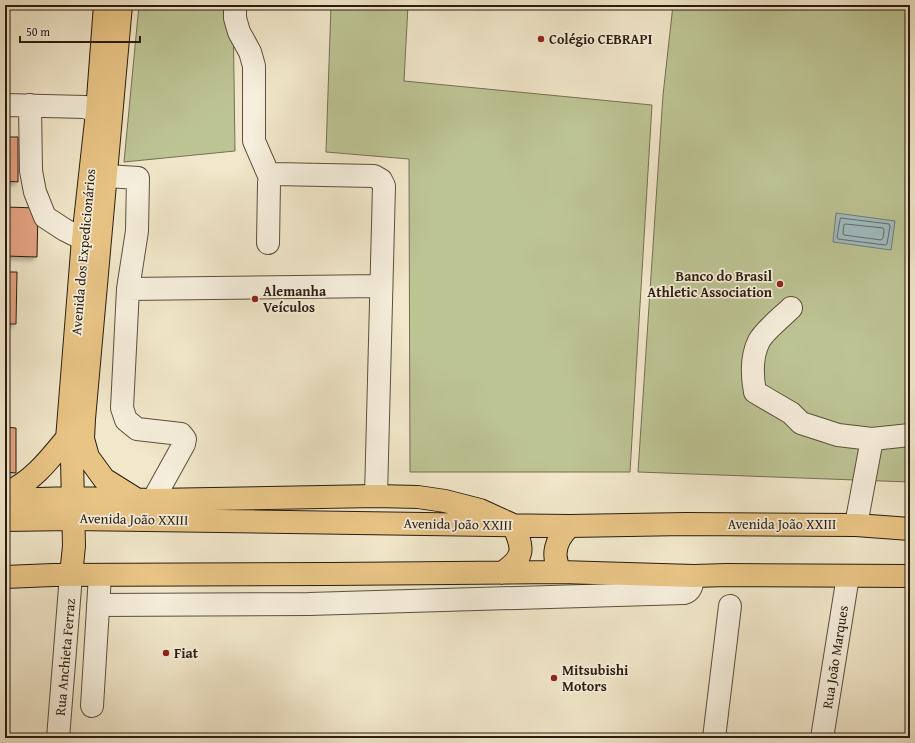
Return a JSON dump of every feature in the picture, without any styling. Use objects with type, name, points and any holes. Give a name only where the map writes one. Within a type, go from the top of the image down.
[{"type":"main road","name":"Avenida dos Expedicionários","points":[[71,576],[74,546],[72,460],[75,438],[84,239],[97,112],[105,5]]},
{"type":"main road","name":"Avenida dos Expedicionários","points":[[75,438],[84,419],[98,254],[107,176],[121,5]]},
{"type":"main road","points":[[5,494],[16,489],[34,476],[75,438],[104,479],[145,500]]},
{"type":"main road","points":[[5,500],[73,508],[145,500],[376,496],[418,497],[445,501],[480,510],[513,525],[520,544],[520,553],[518,559],[512,566],[512,573]]},
{"type":"main road","name":"Avenida João XXIII","points":[[5,520],[73,508],[513,525],[856,525],[910,529]]},
{"type":"main road","points":[[561,572],[557,566],[555,549],[563,532],[570,526]]},
{"type":"main road","points":[[5,577],[561,572],[694,576],[910,576]]},
{"type":"street","points":[[235,5],[235,18],[239,32],[250,52],[254,66],[254,141],[270,178],[268,243]]},
{"type":"street","points":[[5,105],[85,107],[97,112]]},
{"type":"street","points":[[30,105],[31,171],[35,192],[45,217],[65,230],[84,239]]},
{"type":"street","points":[[270,178],[274,174],[374,176],[381,180],[384,186],[376,496]]},
{"type":"street","points":[[107,176],[138,178],[137,231],[128,289],[122,408],[126,420],[137,428],[181,434],[185,439],[184,444],[145,500]]},
{"type":"street","points":[[128,289],[381,286]]},
{"type":"street","points":[[791,308],[759,340],[754,356],[753,379],[755,392],[791,413],[801,422],[838,435],[872,439],[910,435]]},
{"type":"street","points":[[856,525],[872,439]]},
{"type":"street","points":[[561,572],[562,598]]},
{"type":"street","points":[[512,573],[512,599]]},
{"type":"street","points":[[308,604],[330,574]]},
{"type":"street","points":[[92,706],[100,575]]},
{"type":"street","name":"Rua Anchieta Ferraz","points":[[58,738],[71,576]]},
{"type":"street","points":[[98,604],[308,604],[562,598],[684,593],[688,592],[691,588],[694,576]]},
{"type":"street","name":"Rua João Marques","points":[[822,738],[848,576]]},
{"type":"street","points":[[714,738],[730,606]]},
{"type":"green space","points":[[139,5],[233,5],[235,151],[124,162]]},
{"type":"green space","points":[[331,5],[408,5],[404,81],[652,105],[630,472],[410,472],[409,159],[326,152]]},
{"type":"green space","name":"Banco do Brasil Athletic Association","points":[[673,5],[910,5],[910,482],[638,472],[663,95]]},
{"type":"water","points":[[836,213],[895,221],[891,250],[833,242]]},
{"type":"building","points":[[5,137],[18,137],[18,182],[5,181]]},
{"type":"building","points":[[5,207],[38,208],[37,257],[5,256]]},
{"type":"building","points":[[5,272],[17,272],[16,324],[5,324]]},
{"type":"building","points":[[5,427],[16,428],[16,473],[5,472]]},
{"type":"place","name":"Colégio CEBRAPI","points":[[541,39]]},
{"type":"place","name":"Banco do Brasil Athletic Association","points":[[780,284]]},
{"type":"place","name":"Alemanha Veículos","points":[[255,299]]},
{"type":"place","name":"Fiat","points":[[166,653]]},
{"type":"place","name":"Mitsubishi Motors","points":[[554,678]]}]
